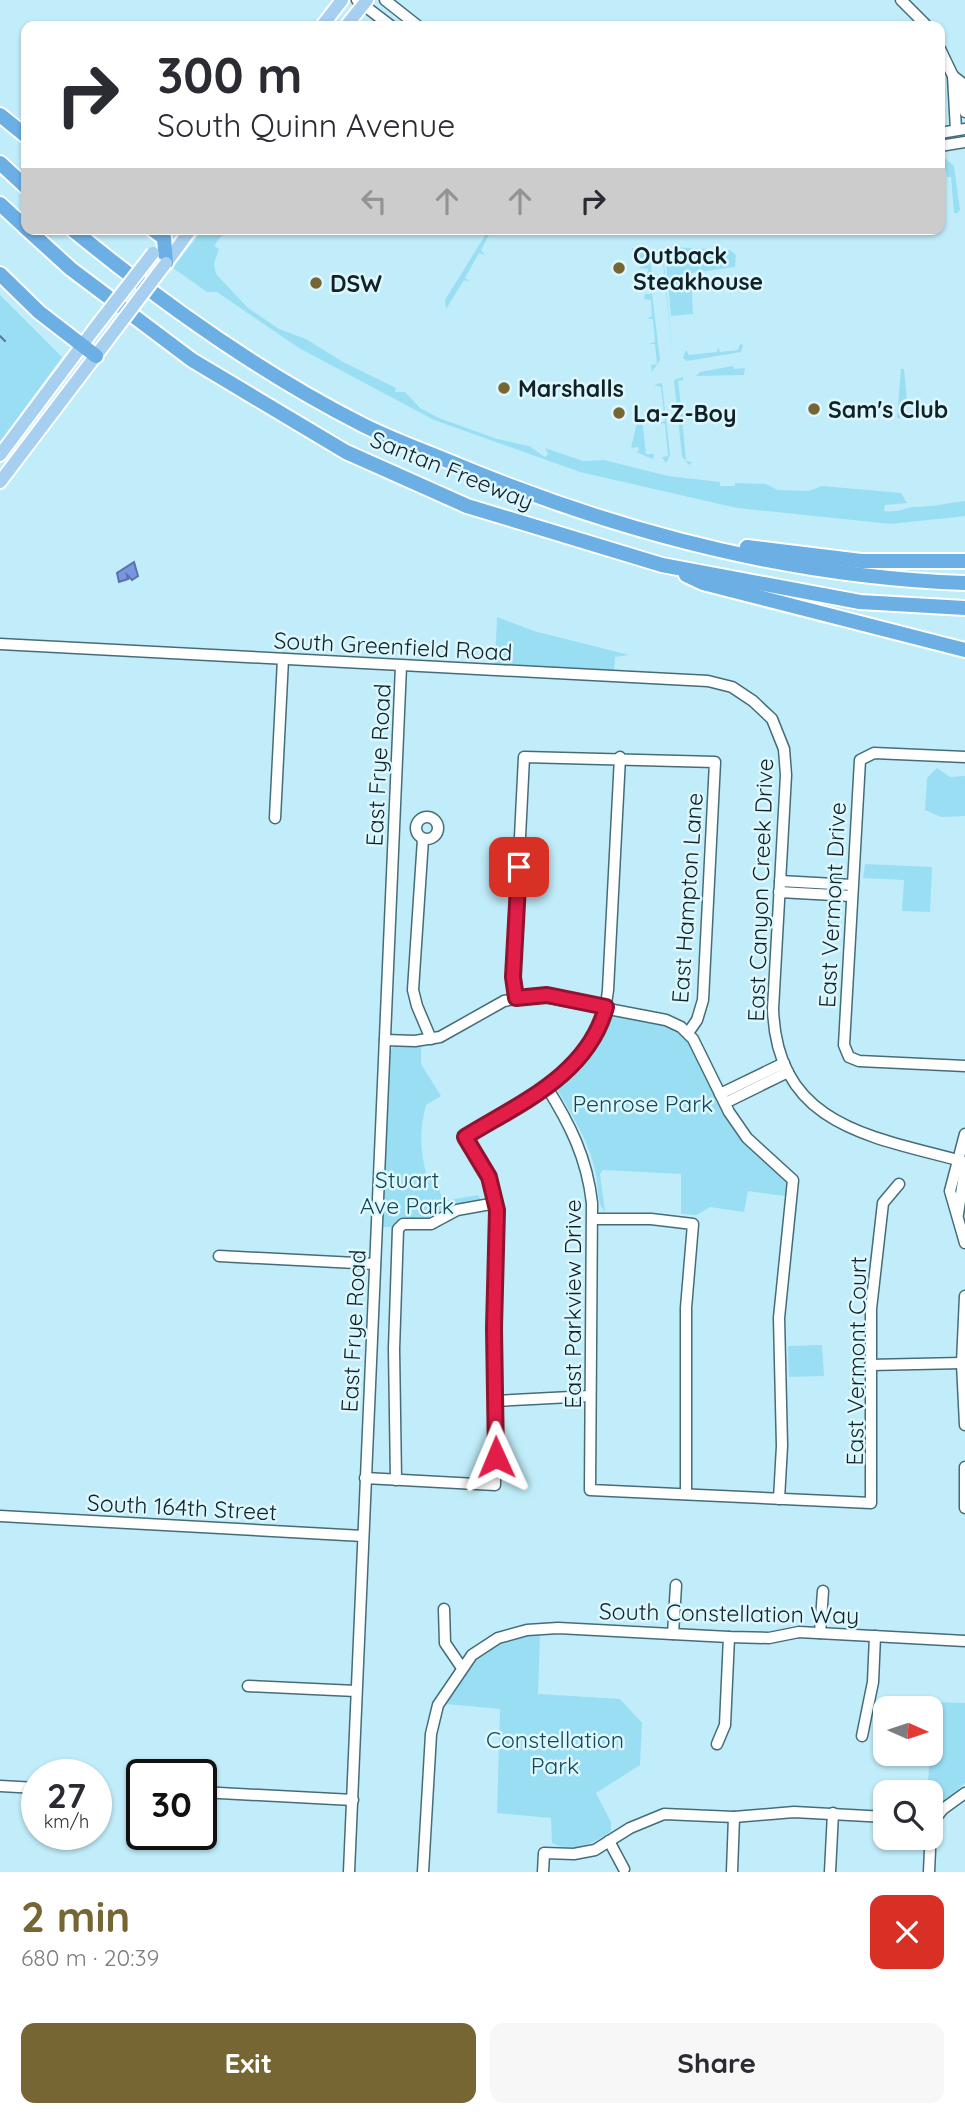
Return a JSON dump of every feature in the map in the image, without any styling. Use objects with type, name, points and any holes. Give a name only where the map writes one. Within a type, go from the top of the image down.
[{"type":"highway","points":[[0,115],[21,132]]},
{"type":"highway","points":[[0,163],[21,182]]},
{"type":"highway","name":"Santan Freeway","points":[[0,204],[21,223]]},
{"type":"highway","name":"Santan Freeway","points":[[34,235],[71,269],[192,360],[346,452],[467,506],[662,565],[860,602],[965,608]]},
{"type":"highway","name":"Santan Freeway","points":[[80,235],[165,303],[262,368],[362,425],[525,492],[637,528],[789,565],[897,581],[965,583]]},
{"type":"highway","points":[[162,235],[166,263]]},
{"type":"highway","points":[[0,274],[39,312],[96,356]]},
{"type":"highway","points":[[637,528],[821,557],[914,562],[965,561]]},
{"type":"highway","points":[[662,565],[702,583],[965,650]]},
{"type":"main road","points":[[326,21],[342,0]]},
{"type":"main road","points":[[350,21],[363,2]]},
{"type":"main road","points":[[0,455],[153,253],[161,235]]},
{"type":"main road","points":[[0,482],[187,235]]},
{"type":"street","points":[[385,0],[412,21]]},
{"type":"street","points":[[901,0],[922,21]]},
{"type":"street","points":[[363,2],[385,21]]},
{"type":"street","points":[[945,59],[953,76],[960,130]]},
{"type":"street","points":[[953,76],[962,83],[965,112]]},
{"type":"street","points":[[945,145],[965,142]]},
{"type":"street","name":"South Greenfield Road","points":[[0,644],[708,681],[740,692],[772,719]]},
{"type":"street","points":[[275,818],[283,659]]},
{"type":"street","name":"East Frye Road","points":[[349,1872],[401,666]]},
{"type":"street","name":"East Canyon Creek Drive","points":[[772,719],[786,762],[773,1009],[775,1038],[786,1067],[815,1107],[847,1128],[962,1163]]},
{"type":"street","name":"East Vermont Drive","points":[[965,757],[874,753],[865,755],[858,767],[844,1045],[849,1057],[859,1061],[965,1066]]},
{"type":"street","points":[[365,1478],[495,1485],[496,1203],[489,1177],[465,1137],[569,1071],[587,1050],[606,1007],[620,757],[524,757],[513,977],[516,998]]},
{"type":"street","name":"East Hampton Lane","points":[[620,757],[715,762],[703,1000],[699,1016],[688,1033]]},
{"type":"street","points":[[423,839],[413,990],[432,1039]]},
{"type":"street","points":[[780,887],[852,891]]},
{"type":"street","points":[[385,1040],[432,1039],[455,1031],[516,998],[547,995],[666,1020],[688,1033],[723,1098],[757,1150],[793,1180],[779,1318],[779,1499],[686,1494],[686,1308],[693,1224],[652,1219],[593,1219]]},
{"type":"street","points":[[723,1098],[786,1067]]},
{"type":"street","name":"East Parkview Drive","points":[[546,1086],[569,1125],[582,1155],[590,1186],[593,1219],[590,1490],[686,1494]]},
{"type":"street","points":[[965,1134],[962,1163],[950,1191],[965,1243]]},
{"type":"street","name":"East Vermont Court","points":[[779,1499],[871,1503],[874,1446],[870,1365],[871,1309],[883,1203],[899,1184]]},
{"type":"street","points":[[396,1480],[394,1349],[399,1227],[405,1224],[431,1224],[457,1210],[496,1203]]},
{"type":"street","points":[[219,1256],[375,1264]]},
{"type":"street","points":[[965,1296],[962,1363],[965,1425]]},
{"type":"street","points":[[870,1365],[962,1363]]},
{"type":"street","points":[[495,1401],[590,1396]]},
{"type":"street","points":[[964,1508],[965,1467]]},
{"type":"street","name":"South 164th Street","points":[[0,1516],[363,1536]]},
{"type":"street","points":[[673,1634],[676,1585]]},
{"type":"street","points":[[820,1633],[823,1591]]},
{"type":"street","points":[[444,1609],[445,1643],[462,1668]]},
{"type":"street","name":"South Constellation Way","points":[[423,1872],[431,1734],[438,1705],[472,1655],[499,1638],[527,1630],[558,1628],[769,1638],[799,1632],[965,1641]]},
{"type":"street","points":[[862,1736],[873,1682],[875,1636]]},
{"type":"street","points":[[717,1744],[725,1725],[729,1637]]},
{"type":"street","points":[[248,1686],[356,1691]]},
{"type":"street","points":[[0,1786],[21,1787]]},
{"type":"street","points":[[943,1809],[965,1793]]},
{"type":"street","points":[[217,1794],[353,1800]]},
{"type":"street","points":[[543,1872],[544,1853],[595,1850],[648,1818],[664,1814],[734,1817],[833,1813],[873,1816]]},
{"type":"street","points":[[830,1872],[833,1813]]},
{"type":"street","points":[[732,1872],[734,1817]]},
{"type":"street","points":[[609,1840],[624,1869]]},
{"type":"street","points":[[929,1872],[930,1850]]},
{"type":"green space","points":[[945,158],[954,166],[960,210],[957,213],[954,213],[951,177],[947,177]]},
{"type":"green space","points":[[198,235],[222,235],[214,246],[219,249],[214,264],[216,274],[248,308],[279,329],[306,339],[343,362],[396,388],[395,392],[405,392],[420,408],[439,418],[497,439],[529,446],[545,457],[548,454],[545,448],[583,461],[604,460],[668,476],[720,482],[720,486],[735,486],[735,483],[766,484],[778,490],[808,491],[822,486],[901,493],[907,503],[885,505],[884,511],[965,501],[965,516],[891,524],[737,508],[580,472],[434,420],[299,348],[217,292],[207,292],[173,268]]},
{"type":"green space","points":[[485,235],[489,235],[481,250],[485,255],[479,253],[465,278],[470,282],[464,280],[446,309],[445,300]]},
{"type":"green space","points":[[668,247],[730,250],[736,255],[735,267],[691,273],[693,314],[671,316],[665,252]]},
{"type":"green space","points":[[632,248],[650,251],[653,288],[645,286],[648,269],[640,268],[637,252],[632,251]]},
{"type":"green space","points":[[663,262],[664,262],[673,360]]},
{"type":"green space","points":[[645,294],[652,294],[660,360],[652,372],[651,365],[657,364],[655,344],[649,344],[655,342],[653,319],[647,319],[652,316],[651,300],[644,299]]},
{"type":"green space","points":[[0,295],[62,357],[0,442]]},
{"type":"green space","points":[[740,344],[743,345],[741,352],[687,361],[683,358],[686,350],[689,355],[717,352],[718,347],[720,352],[738,350]]},
{"type":"green space","points":[[733,366],[734,369],[745,368],[744,375],[696,376],[700,372]]},
{"type":"green space","points":[[901,369],[904,369],[907,401],[901,403],[903,418],[897,418]]},
{"type":"green space","points":[[683,377],[683,380],[678,381],[682,414],[688,415],[682,417],[686,461],[692,462],[689,465],[682,456],[674,380]]},
{"type":"green space","points":[[662,383],[670,455],[666,463],[662,457],[668,456],[665,424],[659,423],[665,421],[661,387],[654,385]]},
{"type":"green space","points":[[638,418],[642,419],[646,454],[654,454],[653,459],[636,452],[639,451],[638,447],[631,448]]},
{"type":"green space","points":[[497,617],[534,631],[629,655],[615,657],[614,670],[495,664]]},
{"type":"green space","points":[[937,768],[950,777],[965,776],[965,816],[941,817],[925,810],[927,778]]},
{"type":"green space","points":[[865,864],[932,867],[930,912],[902,911],[904,880],[863,878]]},
{"type":"green space","name":"Penrose Park","points":[[617,1013],[685,1031],[715,1097],[741,1139],[788,1182],[785,1196],[748,1191],[744,1212],[710,1207],[697,1215],[681,1214],[681,1174],[603,1170],[600,1174],[605,1212],[599,1200],[590,1152],[557,1089],[588,1055],[609,1015]]},
{"type":"green space","name":"Stuart Ave Park","points":[[395,1045],[421,1045],[421,1064],[441,1096],[426,1105],[422,1124],[421,1141],[427,1177],[436,1180],[443,1201],[478,1195],[481,1200],[450,1208],[433,1219],[405,1218],[391,1227],[381,1227],[388,1053]]},
{"type":"green space","points":[[822,1345],[824,1376],[789,1377],[788,1346]]},
{"type":"green space","name":"Constellation Park","points":[[540,1634],[538,1694],[620,1699],[642,1723],[640,1765],[596,1793],[611,1822],[611,1831],[583,1846],[567,1847],[552,1843],[551,1818],[497,1813],[500,1709],[445,1704],[460,1677],[482,1655],[509,1641]]},
{"type":"green space","points":[[943,1702],[965,1703],[965,1783],[943,1802],[943,1780],[928,1780],[929,1766],[943,1766]]},
{"type":"water","points":[[134,562],[138,576],[132,580],[127,575],[128,579],[119,582],[117,573]]},
{"type":"waterway","points":[[0,336],[5,341]]},
{"type":"place","name":"Outback Steakhouse","points":[[619,268]]},
{"type":"place","name":"DSW","points":[[316,283]]},
{"type":"place","name":"Marshalls","points":[[504,388]]},
{"type":"place","name":"Sam's Club","points":[[814,409]]},
{"type":"place","name":"La-Z-Boy","points":[[619,413]]},
{"type":"route","points":[[496,1457],[494,1328],[497,1210],[489,1177],[465,1137],[569,1071],[592,1042],[606,1007],[547,995],[516,998],[513,977],[519,867]]}]
